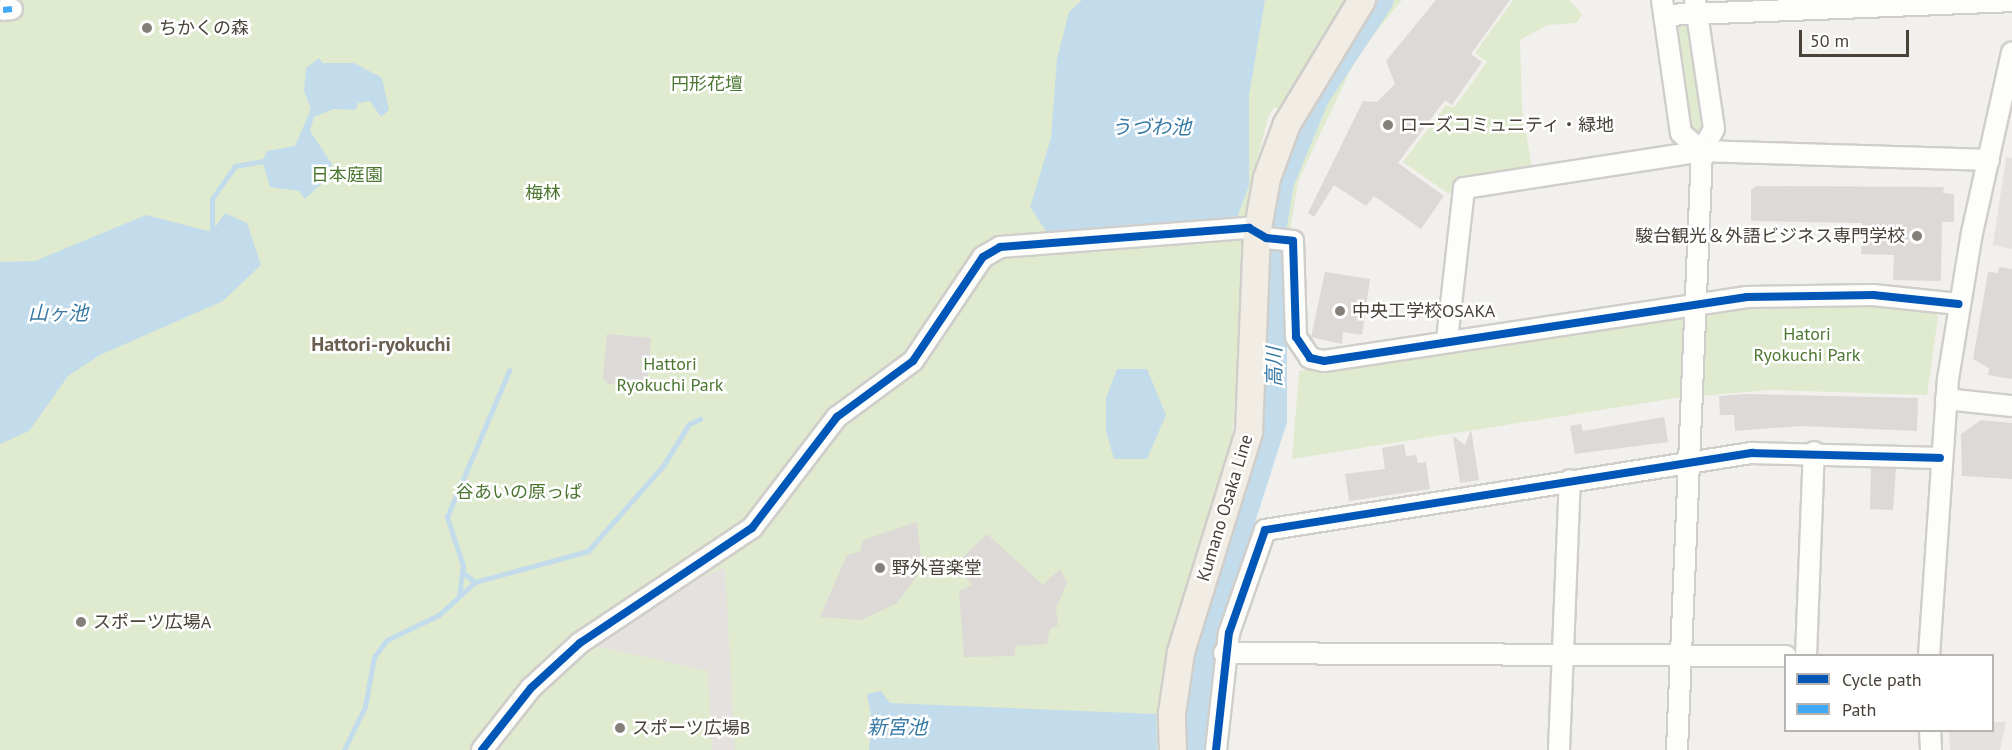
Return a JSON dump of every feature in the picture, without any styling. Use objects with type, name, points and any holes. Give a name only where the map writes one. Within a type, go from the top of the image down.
[{"type":"main road","name":"Kumano Osaka Line","points":[[1173,750],[1181,652],[1250,424],[1268,237],[1266,178],[1287,124],[1362,0]]},
{"type":"street","points":[[1702,151],[1681,133],[1664,7],[2012,1]]},
{"type":"street","points":[[1677,750],[1698,310],[1702,151],[1714,129],[1697,5]]},
{"type":"street","points":[[1929,654],[1940,458],[1959,304],[2012,52]]},
{"type":"street","points":[[1447,340],[1464,188],[1702,151],[1989,160]]},
{"type":"street","points":[[482,750],[531,688],[580,643],[752,528],[837,417],[913,361],[983,258],[1000,247],[1248,228],[1268,237]]},
{"type":"street","points":[[490,750],[535,693],[583,647],[755,532],[841,420],[916,364],[987,262],[1002,252],[1268,237],[1293,241],[1296,337],[1310,358],[1324,361],[1447,340],[1698,310],[1806,294],[1959,304]]},
{"type":"street","points":[[1946,399],[2012,406]]},
{"type":"street","points":[[1216,750],[1224,653],[1265,530],[1691,461],[1814,452],[1940,458]]},
{"type":"street","points":[[1806,654],[1814,452]]},
{"type":"street","points":[[1559,750],[1570,480]]},
{"type":"street","points":[[1224,653],[1784,656]]},
{"type":"street","points":[[1930,732],[1931,750]]},
{"type":"green space","name":"Hattori Ryokuchi Park","points":[[0,0],[1347,0],[1280,111],[1274,107],[1268,118],[1253,176],[1231,452],[1173,633],[1159,716],[1160,750],[0,750]]},
{"type":"green space","points":[[1386,0],[1402,0],[1362,49],[1355,44]]},
{"type":"green space","points":[[1513,0],[1569,0],[1582,14],[1577,23],[1548,25],[1520,40],[1522,108],[1532,168],[1465,178],[1449,194],[1403,162],[1446,105],[1454,108],[1487,62],[1475,53]]},
{"type":"green space","points":[[1678,22],[1692,24],[1707,130],[1688,131],[1675,29]]},
{"type":"green space","points":[[1344,61],[1352,67],[1298,181],[1290,232],[1280,231],[1296,150]]},
{"type":"green space","name":"Hatori Ryokuchi Park","points":[[1807,301],[1934,307],[1938,316],[1927,395],[1770,390],[1676,398],[1292,459],[1299,371],[1675,311]]},
{"type":"shaded area","points":[[2006,157],[2012,158],[2012,249],[1993,245]]},
{"type":"shaded area","points":[[725,568],[735,750],[712,750],[708,671],[596,646],[696,579]]},
{"type":"shaded area","points":[[1994,722],[2006,722],[2000,750],[1950,750],[1949,732],[1994,732]]},
{"type":"water","name":"うづわ池","points":[[1082,0],[1265,0],[1249,96],[1249,186],[1235,222],[1055,238],[1046,231],[1030,207],[1051,138],[1057,59],[1069,12]]},
{"type":"water","points":[[319,58],[323,63],[354,63],[382,78],[389,110],[381,117],[370,101],[358,103],[356,110],[334,109],[314,117],[310,131],[332,164],[330,176],[305,199],[299,191],[270,187],[262,161],[267,151],[295,146],[311,109],[304,91],[306,68]]},
{"type":"water","name":"山ヶ池","points":[[225,213],[247,223],[261,265],[223,301],[100,355],[68,376],[29,431],[0,444],[0,262],[35,261],[146,215],[212,232]]},
{"type":"water","points":[[1117,369],[1147,369],[1166,415],[1147,459],[1114,459],[1106,431],[1106,398]]},
{"type":"water","name":"新宮池","points":[[881,691],[890,703],[1156,714],[1157,750],[869,750],[872,721],[867,694]]},
{"type":"building","name":"ローズコミュニティ・緑地","points":[[1436,0],[1510,0],[1471,54],[1482,62],[1452,105],[1445,100],[1398,163],[1444,196],[1421,229],[1374,196],[1366,206],[1334,185],[1314,217],[1308,213],[1363,101],[1377,102],[1395,84],[1386,61]]},
{"type":"building","points":[[1756,186],[1944,187],[1943,193],[1954,194],[1954,222],[1942,222],[1941,281],[1893,280],[1894,255],[1861,254],[1862,223],[1751,221],[1751,190]]},
{"type":"building","points":[[1999,267],[2012,269],[2012,379],[1988,375],[1989,368],[1973,359],[1988,272],[1998,273]]},
{"type":"building","name":"中央工学校OSAKA","points":[[1325,272],[1370,279],[1362,335],[1343,332],[1342,344],[1311,337]]},
{"type":"building","points":[[607,334],[651,338],[647,384],[608,384],[603,379]]},
{"type":"building","points":[[1746,394],[1918,398],[1917,431],[1801,426],[1735,431],[1734,415],[1720,415],[1719,396]]},
{"type":"building","points":[[1664,417],[1668,442],[1575,454],[1570,426],[1581,424],[1583,431]]},
{"type":"building","points":[[1981,420],[2012,423],[2012,479],[1962,476],[1961,434]]},
{"type":"building","points":[[1471,429],[1479,480],[1460,483],[1453,436],[1465,445]]},
{"type":"building","points":[[1404,444],[1406,456],[1416,455],[1418,463],[1426,462],[1430,489],[1349,501],[1345,474],[1385,469],[1382,448]]},
{"type":"building","points":[[1871,468],[1896,469],[1893,510],[1870,509]]},
{"type":"building","name":"野外音楽堂","points":[[917,522],[921,559],[917,576],[897,603],[861,620],[820,617],[847,555],[860,552],[863,540]]},
{"type":"building","points":[[987,534],[1043,585],[1060,569],[1067,583],[1056,608],[1058,625],[1050,629],[1047,644],[1015,646],[1015,656],[964,657],[959,591],[973,585],[954,566]]},
{"type":"waterway","name":"高川","points":[[1192,750],[1208,627],[1274,420],[1274,225],[1281,182],[1317,96],[1381,0]]},
{"type":"waterway","points":[[212,232],[212,199],[235,166],[262,161]]},
{"type":"waterway","points":[[459,595],[463,566],[447,517],[509,371]]},
{"type":"waterway","points":[[344,750],[365,707],[374,657],[387,640],[439,615],[475,582],[588,551],[663,466],[689,424],[700,419]]},
{"type":"waterway","points":[[463,572],[475,582]]},
{"type":"marked path","points":[[3,10],[12,9]]},
{"type":"cycle path","points":[[482,750],[531,688],[580,643],[752,528],[837,417],[913,361],[983,257],[1000,247],[1249,228],[1266,238],[1293,241],[1296,337],[1310,358],[1324,361],[1747,297],[1873,295],[1959,304]]},
{"type":"cycle path","points":[[1216,750],[1229,633],[1265,530],[1752,453],[1940,458]]},
{"type":"place","name":"ちかくの森","points":[[147,28]]},
{"type":"place","name":"ローズコミュニティ・緑地","points":[[1388,125]]},
{"type":"place","name":"駿台観光＆外語ビジネス専門学校","points":[[1917,236]]},
{"type":"place","name":"中央工学校OSAKA","points":[[1340,311]]},
{"type":"place","name":"野外音楽堂","points":[[880,568]]},
{"type":"place","name":"スポーツ広場A","points":[[81,622]]},
{"type":"place","name":"スポーツ広場B","points":[[620,728]]},
{"type":"district","name":"Hattori-ryokuchi","points":[[381,344]]},
{"type":"park label","name":"円形花壇","points":[[707,84]]},
{"type":"park label","name":"日本庭園","points":[[347,175]]},
{"type":"park label","name":"梅林","points":[[543,193]]},
{"type":"park label","name":"谷あいの原っぱ","points":[[519,492]]}]
